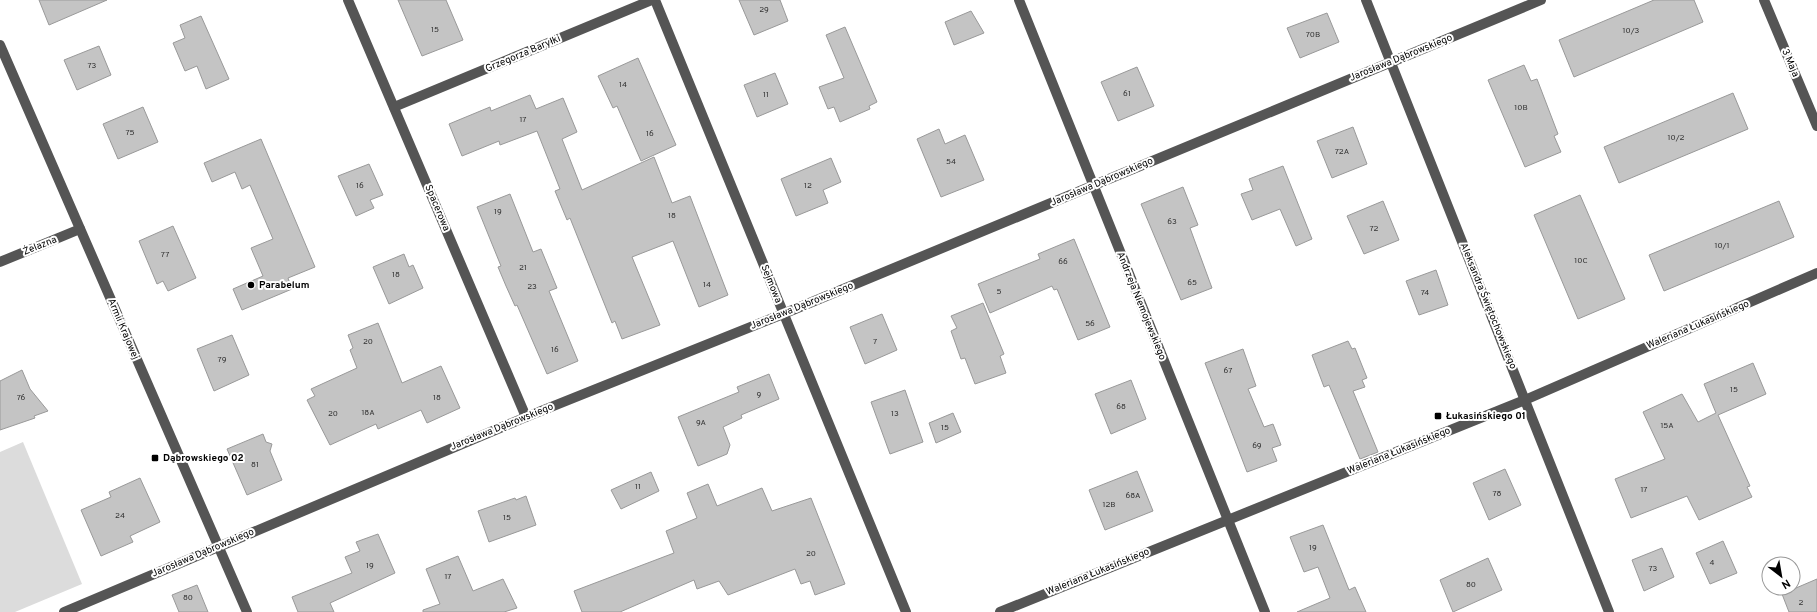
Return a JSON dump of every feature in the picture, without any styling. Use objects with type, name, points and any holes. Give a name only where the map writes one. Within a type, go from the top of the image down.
[{"type":"street","name":"Spacerowa","points":[[348,0],[526,417]]},
{"type":"street","name":"Grzegorza Baryłki","points":[[394,107],[652,0]]},
{"type":"street","name":"Sejmowa","points":[[655,0],[906,612]]},
{"type":"street","name":"Andrzeja Niemojewskiego","points":[[1019,0],[1092,186],[1265,612]]},
{"type":"street","name":"Aleksandra Świętochowskiego","points":[[1366,0],[1392,61],[1609,612]]},
{"type":"street","name":"Jarosława Dąbrowskiego","points":[[64,612],[526,417],[783,314],[1541,0]]},
{"type":"street","name":"3 Maja","points":[[1764,0],[1817,126]]},
{"type":"street","name":"Armii Krajowej","points":[[0,45],[247,612]]},
{"type":"street","name":"Żelazna","points":[[0,262],[80,229]]},
{"type":"street","name":"Waleriana Łukasińskiego","points":[[1000,612],[1525,400],[1817,273]]},
{"type":"shaded area","points":[[23,442],[82,584],[15,612],[0,612],[0,452]]},
{"type":"building","points":[[39,0],[107,0],[49,25]]},
{"type":"building","points":[[398,0],[446,0],[463,40],[422,56]]},
{"type":"building","points":[[739,0],[780,0],[788,21],[754,35]]},
{"type":"building","points":[[1654,0],[1694,0],[1703,22],[1574,77],[1559,40]]},
{"type":"building","points":[[971,11],[984,33],[954,45],[945,22]]},
{"type":"building","points":[[1327,13],[1339,42],[1300,58],[1287,28]]},
{"type":"building","points":[[201,16],[229,79],[206,89],[197,66],[185,71],[173,43],[185,38],[180,25]]},
{"type":"building","points":[[845,27],[877,102],[869,106],[870,109],[840,122],[834,107],[828,109],[819,87],[844,78],[826,35]]},
{"type":"building","points":[[99,46],[111,75],[77,90],[64,60]]},
{"type":"building","points":[[638,58],[676,145],[641,161],[617,106],[613,108],[598,76]]},
{"type":"building","points":[[1524,65],[1531,81],[1537,79],[1558,134],[1554,136],[1561,152],[1525,167],[1488,80]]},
{"type":"building","points":[[1137,67],[1154,106],[1118,121],[1101,82]]},
{"type":"building","points":[[775,73],[788,104],[757,117],[744,85]]},
{"type":"building","points":[[1733,93],[1748,129],[1619,183],[1604,147]]},
{"type":"building","points":[[530,95],[536,109],[563,98],[577,132],[562,139],[582,190],[654,157],[672,203],[690,196],[728,295],[699,307],[673,241],[632,257],[660,325],[622,339],[615,321],[612,323],[570,218],[567,220],[555,191],[560,189],[537,131],[500,145],[499,141],[462,156],[449,124],[490,107],[491,111]]},
{"type":"building","points":[[143,107],[158,142],[118,159],[103,124]]},
{"type":"building","points":[[1353,127],[1367,164],[1332,178],[1317,141]]},
{"type":"building","points":[[939,129],[945,144],[965,135],[984,180],[941,197],[917,139]]},
{"type":"building","points":[[261,139],[315,267],[288,278],[292,289],[242,310],[233,289],[263,276],[251,248],[273,239],[250,185],[242,189],[235,172],[212,182],[204,163]]},
{"type":"building","points":[[831,158],[841,182],[823,190],[828,203],[796,216],[781,179]]},
{"type":"building","points":[[369,164],[383,195],[370,200],[374,208],[356,216],[338,176]]},
{"type":"building","points":[[1283,166],[1312,239],[1296,246],[1280,209],[1252,220],[1241,194],[1253,190],[1249,179]]},
{"type":"building","points":[[1183,187],[1198,225],[1190,228],[1212,288],[1181,300],[1141,204]]},
{"type":"building","points":[[510,194],[533,252],[541,249],[557,288],[549,291],[578,361],[547,374],[517,305],[515,306],[498,267],[501,266],[477,207]]},
{"type":"building","points":[[1580,195],[1625,299],[1578,319],[1534,215]]},
{"type":"building","points":[[1383,201],[1399,240],[1364,254],[1347,216]]},
{"type":"building","points":[[1779,201],[1794,237],[1664,291],[1649,255]]},
{"type":"building","points":[[173,226],[196,278],[168,291],[163,281],[157,284],[139,241]]},
{"type":"building","points":[[1074,239],[1110,327],[1078,340],[1057,289],[1054,290],[1052,286],[990,313],[978,284],[1040,259],[1038,254]]},
{"type":"building","points":[[404,254],[409,267],[413,265],[423,288],[389,304],[373,267]]},
{"type":"building","points":[[1436,270],[1448,305],[1419,315],[1406,281]]},
{"type":"building","points":[[983,303],[1004,354],[1000,356],[1006,373],[975,384],[965,358],[961,359],[951,331],[957,328],[951,316]]},
{"type":"building","points":[[882,314],[897,350],[865,364],[850,327]]},
{"type":"building","points":[[378,323],[402,383],[441,366],[460,408],[427,423],[421,410],[378,429],[376,424],[330,445],[307,400],[315,396],[311,389],[357,368],[350,350],[353,348],[348,335]]},
{"type":"building","points":[[232,335],[249,375],[214,391],[197,349]]},
{"type":"building","points":[[1348,341],[1352,349],[1355,348],[1367,378],[1362,380],[1365,387],[1353,391],[1378,452],[1360,459],[1329,385],[1324,387],[1312,355]]},
{"type":"building","points":[[1243,349],[1256,386],[1248,389],[1264,427],[1273,424],[1281,445],[1272,448],[1277,461],[1247,472],[1205,363]]},
{"type":"building","points":[[1753,363],[1766,394],[1718,415],[1750,486],[1747,487],[1752,497],[1699,520],[1687,496],[1631,518],[1615,479],[1665,459],[1643,412],[1682,394],[1698,422],[1716,413],[1704,384]]},
{"type":"building","points":[[22,370],[30,389],[48,411],[34,416],[35,418],[0,430],[0,381]]},
{"type":"building","points":[[769,374],[779,399],[741,415],[742,418],[723,427],[730,445],[727,454],[698,466],[678,417],[739,392],[737,387]]},
{"type":"building","points":[[1131,380],[1146,419],[1111,434],[1095,394]]},
{"type":"building","points":[[905,390],[923,442],[890,454],[871,402]]},
{"type":"building","points":[[953,413],[961,432],[936,443],[929,423]]},
{"type":"building","points":[[263,434],[266,442],[272,444],[270,451],[282,480],[247,495],[227,449]]},
{"type":"building","points":[[1505,469],[1521,505],[1489,520],[1473,483]]},
{"type":"building","points":[[1137,471],[1153,511],[1105,530],[1089,490]]},
{"type":"building","points":[[651,472],[659,491],[621,509],[611,490]]},
{"type":"building","points":[[140,478],[160,522],[130,536],[133,542],[101,556],[81,510],[111,497],[109,492]]},
{"type":"building","points":[[708,484],[717,506],[762,488],[772,511],[811,498],[845,584],[815,595],[810,581],[801,584],[795,569],[728,595],[719,581],[697,589],[694,580],[620,612],[582,612],[574,591],[674,553],[666,531],[697,518],[687,493]]},
{"type":"building","points":[[526,496],[536,525],[489,542],[478,511],[515,498],[516,500]]},
{"type":"building","points":[[1323,525],[1349,590],[1355,587],[1366,612],[1297,612],[1330,598],[1318,567],[1304,572],[1290,537]]},
{"type":"building","points":[[378,534],[395,573],[330,603],[334,612],[298,612],[292,597],[352,573],[345,557],[360,551],[356,542]]},
{"type":"building","points":[[1723,541],[1737,573],[1710,584],[1696,553]]},
{"type":"building","points":[[1662,548],[1674,577],[1644,591],[1632,560]]},
{"type":"building","points":[[458,556],[473,591],[503,579],[517,608],[504,612],[423,612],[423,610],[440,604],[426,569]]},
{"type":"building","points":[[1488,558],[1502,590],[1453,612],[1440,580]]},
{"type":"building","points":[[1817,579],[1817,612],[1789,612],[1783,596],[1801,596],[1801,586]]},
{"type":"building","points":[[197,585],[208,612],[179,612],[172,595]]},
{"type":"place","name":"Parabelum","points":[[251,285]]},
{"type":"place","name":"Łukasińskiego 01","points":[[1438,416]]},
{"type":"place","name":"Dąbrowskiego 02","points":[[155,458]]}]
